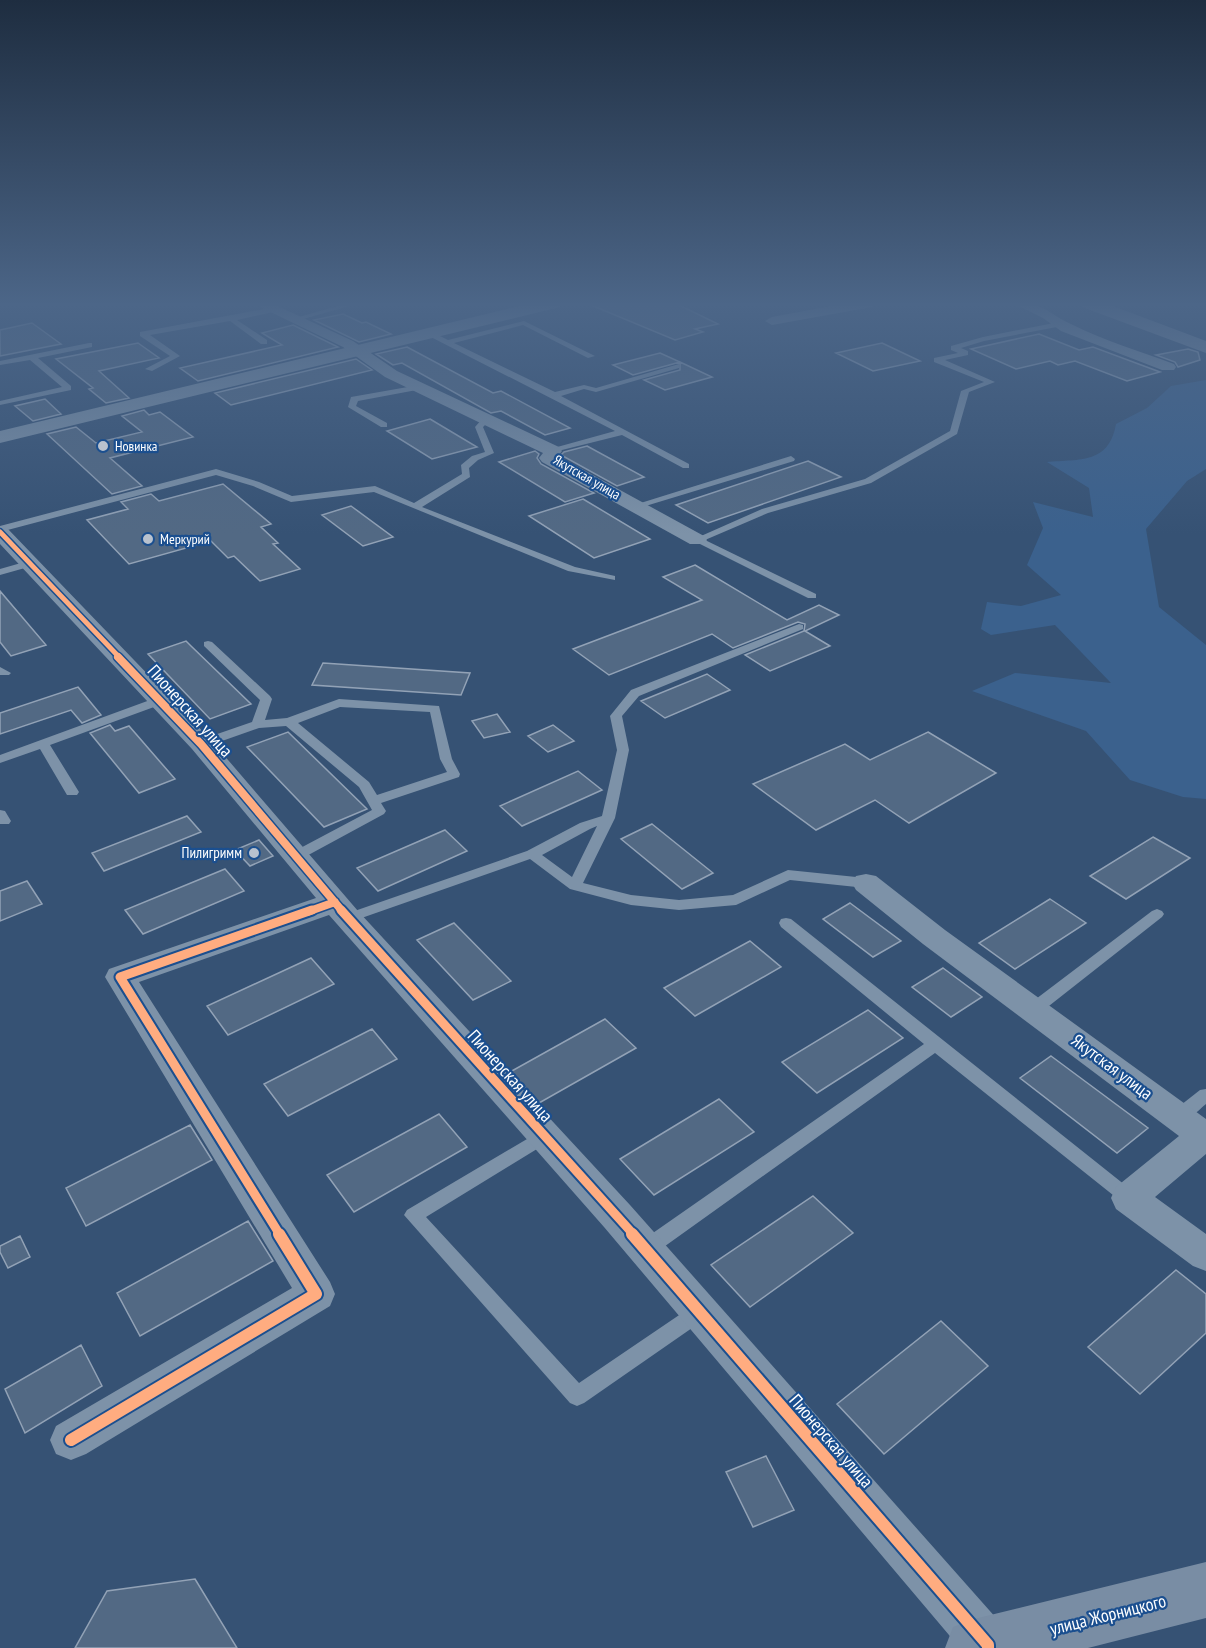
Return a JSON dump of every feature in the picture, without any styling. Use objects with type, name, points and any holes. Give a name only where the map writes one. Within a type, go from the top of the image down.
[{"type":"main road","name":"улица Жорницкого","points":[[984,1647],[1206,1590]]},
{"type":"street","points":[[0,437],[239,380]]},
{"type":"street","name":"Якутская улица","points":[[404,380],[553,452],[548,458],[697,540]]},
{"type":"street","name":"Пионерская улица","points":[[0,530],[14,568],[161,700],[201,744],[341,910],[645,1249],[984,1647]]},
{"type":"street","name":"Якутская улица","points":[[866,883],[934,937],[1204,1136],[1130,1198]]},
{"type":"street","points":[[71,1440],[316,1294],[120,977],[341,910]]},
{"type":"street","points":[[1130,1198],[1206,1255]]},
{"type":"lane","points":[[0,403],[68,388],[59,380]]},
{"type":"lane","points":[[523,380],[686,466]]},
{"type":"lane","points":[[554,395],[584,387],[596,390],[630,380]]},
{"type":"lane","points":[[697,540],[765,511],[868,481],[954,432],[964,391],[991,382],[986,380]]},
{"type":"lane","points":[[384,425],[352,407],[354,399],[419,387]]},
{"type":"lane","points":[[415,507],[467,475],[465,467],[475,458],[490,453],[479,427],[486,420]]},
{"type":"lane","points":[[553,452],[623,432]]},
{"type":"lane","points":[[636,506],[701,485],[736,478],[791,459]]},
{"type":"lane","points":[[0,530],[216,472],[256,484],[291,499],[375,489],[572,569],[611,578]]},
{"type":"lane","points":[[697,540],[812,596]]},
{"type":"lane","points":[[575,886],[608,818],[623,750],[616,716],[635,693],[799,627]]},
{"type":"lane","points":[[208,644],[266,699],[257,724]]},
{"type":"lane","points":[[0,759],[161,700]]},
{"type":"lane","points":[[201,744],[257,724],[289,722],[339,703],[435,709],[446,759],[454,774],[373,801]]},
{"type":"lane","points":[[289,722],[364,785],[379,811],[296,856]]},
{"type":"lane","points":[[43,743],[72,792]]},
{"type":"lane","points":[[341,910],[532,854],[585,826],[608,818]]},
{"type":"lane","points":[[532,854],[575,886],[630,900],[679,905],[736,900],[788,875],[866,883]]},
{"type":"lane","points":[[1034,1009],[1156,914]]},
{"type":"lane","points":[[786,923],[1130,1198]]},
{"type":"lane","points":[[645,1249],[935,1044]]},
{"type":"lane","points":[[1178,1117],[1206,1095]]},
{"type":"lane","points":[[544,1136],[413,1215],[577,1396],[699,1312]]},
{"type":"water","points":[[1206,380],[1206,469],[1187,481],[1146,529],[1159,607],[1206,645],[1206,799],[1183,797],[1130,780],[1086,731],[972,691],[1015,673],[1111,683],[1055,625],[991,635],[981,629],[987,602],[1021,606],[1061,595],[1027,565],[1043,528],[1033,502],[1093,517],[1089,488],[1047,462],[1081,459],[1100,453],[1112,437],[1116,424],[1147,408],[1171,386]]},
{"type":"building","points":[[83,380],[109,380],[129,398],[106,403],[89,389],[93,388]]},
{"type":"building","points":[[269,380],[332,380],[231,405],[215,393]]},
{"type":"building","points":[[432,380],[469,380],[493,393],[501,391],[570,428],[545,435],[501,411],[491,413]]},
{"type":"building","points":[[644,380],[701,380],[665,390]]},
{"type":"building","points":[[45,399],[61,414],[33,421],[15,406]]},
{"type":"building","points":[[144,410],[149,415],[160,412],[193,437],[110,458],[142,486],[112,494],[47,434],[76,427],[96,443],[142,432],[122,416]]},
{"type":"building","points":[[430,419],[477,447],[432,459],[387,431]]},
{"type":"building","points":[[587,446],[644,477],[617,486],[561,455],[564,452]]},
{"type":"building","points":[[535,451],[539,454],[537,458],[541,464],[594,493],[565,502],[499,462]]},
{"type":"building","points":[[808,461],[841,477],[708,523],[676,505]]},
{"type":"building","name":"Меркурий","points":[[223,484],[271,524],[261,527],[278,543],[273,544],[300,569],[260,581],[234,556],[228,558],[211,541],[129,564],[87,520],[128,509],[121,502],[151,494],[159,501]]},
{"type":"building","points":[[583,499],[650,539],[594,558],[529,516]]},
{"type":"building","points":[[351,506],[393,537],[363,546],[322,515]]},
{"type":"building","points":[[695,565],[787,620],[819,605],[839,615],[805,631],[830,646],[770,671],[745,655],[804,631],[805,624],[798,622],[733,648],[712,634],[609,675],[573,649],[702,600],[663,577]]},
{"type":"building","points":[[0,591],[46,645],[11,656],[0,642]]},
{"type":"building","points":[[186,641],[251,704],[210,719],[148,654]]},
{"type":"building","points":[[323,663],[470,673],[461,695],[312,685]]},
{"type":"building","points":[[707,674],[730,690],[665,718],[641,701]]},
{"type":"building","points":[[78,687],[101,715],[82,723],[71,710],[0,734],[0,713]]},
{"type":"building","points":[[497,714],[510,732],[484,738],[472,721]]},
{"type":"building","points":[[110,725],[115,731],[129,726],[175,779],[139,793],[90,733]]},
{"type":"building","points":[[553,725],[574,741],[548,752],[528,736]]},
{"type":"building","points":[[288,732],[367,809],[324,827],[247,747]]},
{"type":"building","points":[[928,732],[996,773],[909,823],[875,800],[816,830],[753,784],[845,744],[870,760]]},
{"type":"building","points":[[578,771],[602,790],[522,826],[500,806]]},
{"type":"building","points":[[187,816],[201,832],[104,871],[92,853]]},
{"type":"building","points":[[652,824],[713,873],[682,889],[621,839]]},
{"type":"building","points":[[445,830],[467,851],[378,891],[357,868]]},
{"type":"building","points":[[1153,837],[1190,858],[1126,899],[1090,876]]},
{"type":"building","name":"Пилигримм","points":[[259,840],[273,856],[250,866],[235,850]]},
{"type":"building","points":[[225,869],[244,891],[143,934],[125,910]]},
{"type":"building","points":[[27,881],[42,904],[0,921],[0,891]]},
{"type":"building","points":[[1050,899],[1086,923],[1015,969],[979,943]]},
{"type":"building","points":[[850,903],[901,941],[873,957],[823,919]]},
{"type":"building","points":[[454,923],[511,981],[473,1000],[417,940]]},
{"type":"building","points":[[750,941],[781,967],[695,1016],[664,988]]},
{"type":"building","points":[[311,958],[334,984],[228,1035],[207,1006]]},
{"type":"building","points":[[943,968],[982,997],[951,1017],[912,987]]},
{"type":"building","points":[[868,1010],[903,1038],[817,1093],[782,1062]]},
{"type":"building","points":[[605,1019],[636,1048],[539,1103],[510,1072]]},
{"type":"building","points":[[372,1029],[397,1059],[288,1116],[264,1084]]},
{"type":"building","points":[[1051,1056],[1148,1128],[1117,1153],[1020,1078]]},
{"type":"building","points":[[719,1099],[754,1132],[654,1195],[620,1159]]},
{"type":"building","points":[[439,1114],[467,1147],[354,1212],[327,1175]]},
{"type":"building","points":[[190,1125],[212,1160],[86,1226],[66,1188]]},
{"type":"building","points":[[813,1196],[853,1233],[750,1307],[711,1265]]},
{"type":"building","points":[[248,1221],[273,1261],[140,1336],[117,1293]]},
{"type":"building","points":[[20,1236],[30,1257],[8,1268],[0,1252],[0,1246]]},
{"type":"building","points":[[1176,1270],[1206,1294],[1206,1333],[1140,1394],[1088,1347]]},
{"type":"building","points":[[941,1321],[988,1366],[884,1454],[837,1404]]},
{"type":"building","points":[[81,1345],[102,1386],[25,1433],[5,1389]]},
{"type":"building","points":[[766,1456],[794,1510],[753,1527],[726,1472]]},
{"type":"building","points":[[195,1579],[237,1648],[75,1648],[107,1591]]},
{"type":"cycle path","points":[[0,532],[201,744],[348,918],[617,1216],[988,1645],[988,1648]]},
{"type":"cycle path","points":[[71,1440],[316,1294],[120,977],[335,902]]},
{"type":"place","name":"Новинка","points":[[103,446]]},
{"type":"place","name":"Меркурий","points":[[148,539]]},
{"type":"place","name":"Пилигримм","points":[[254,853]]}]
